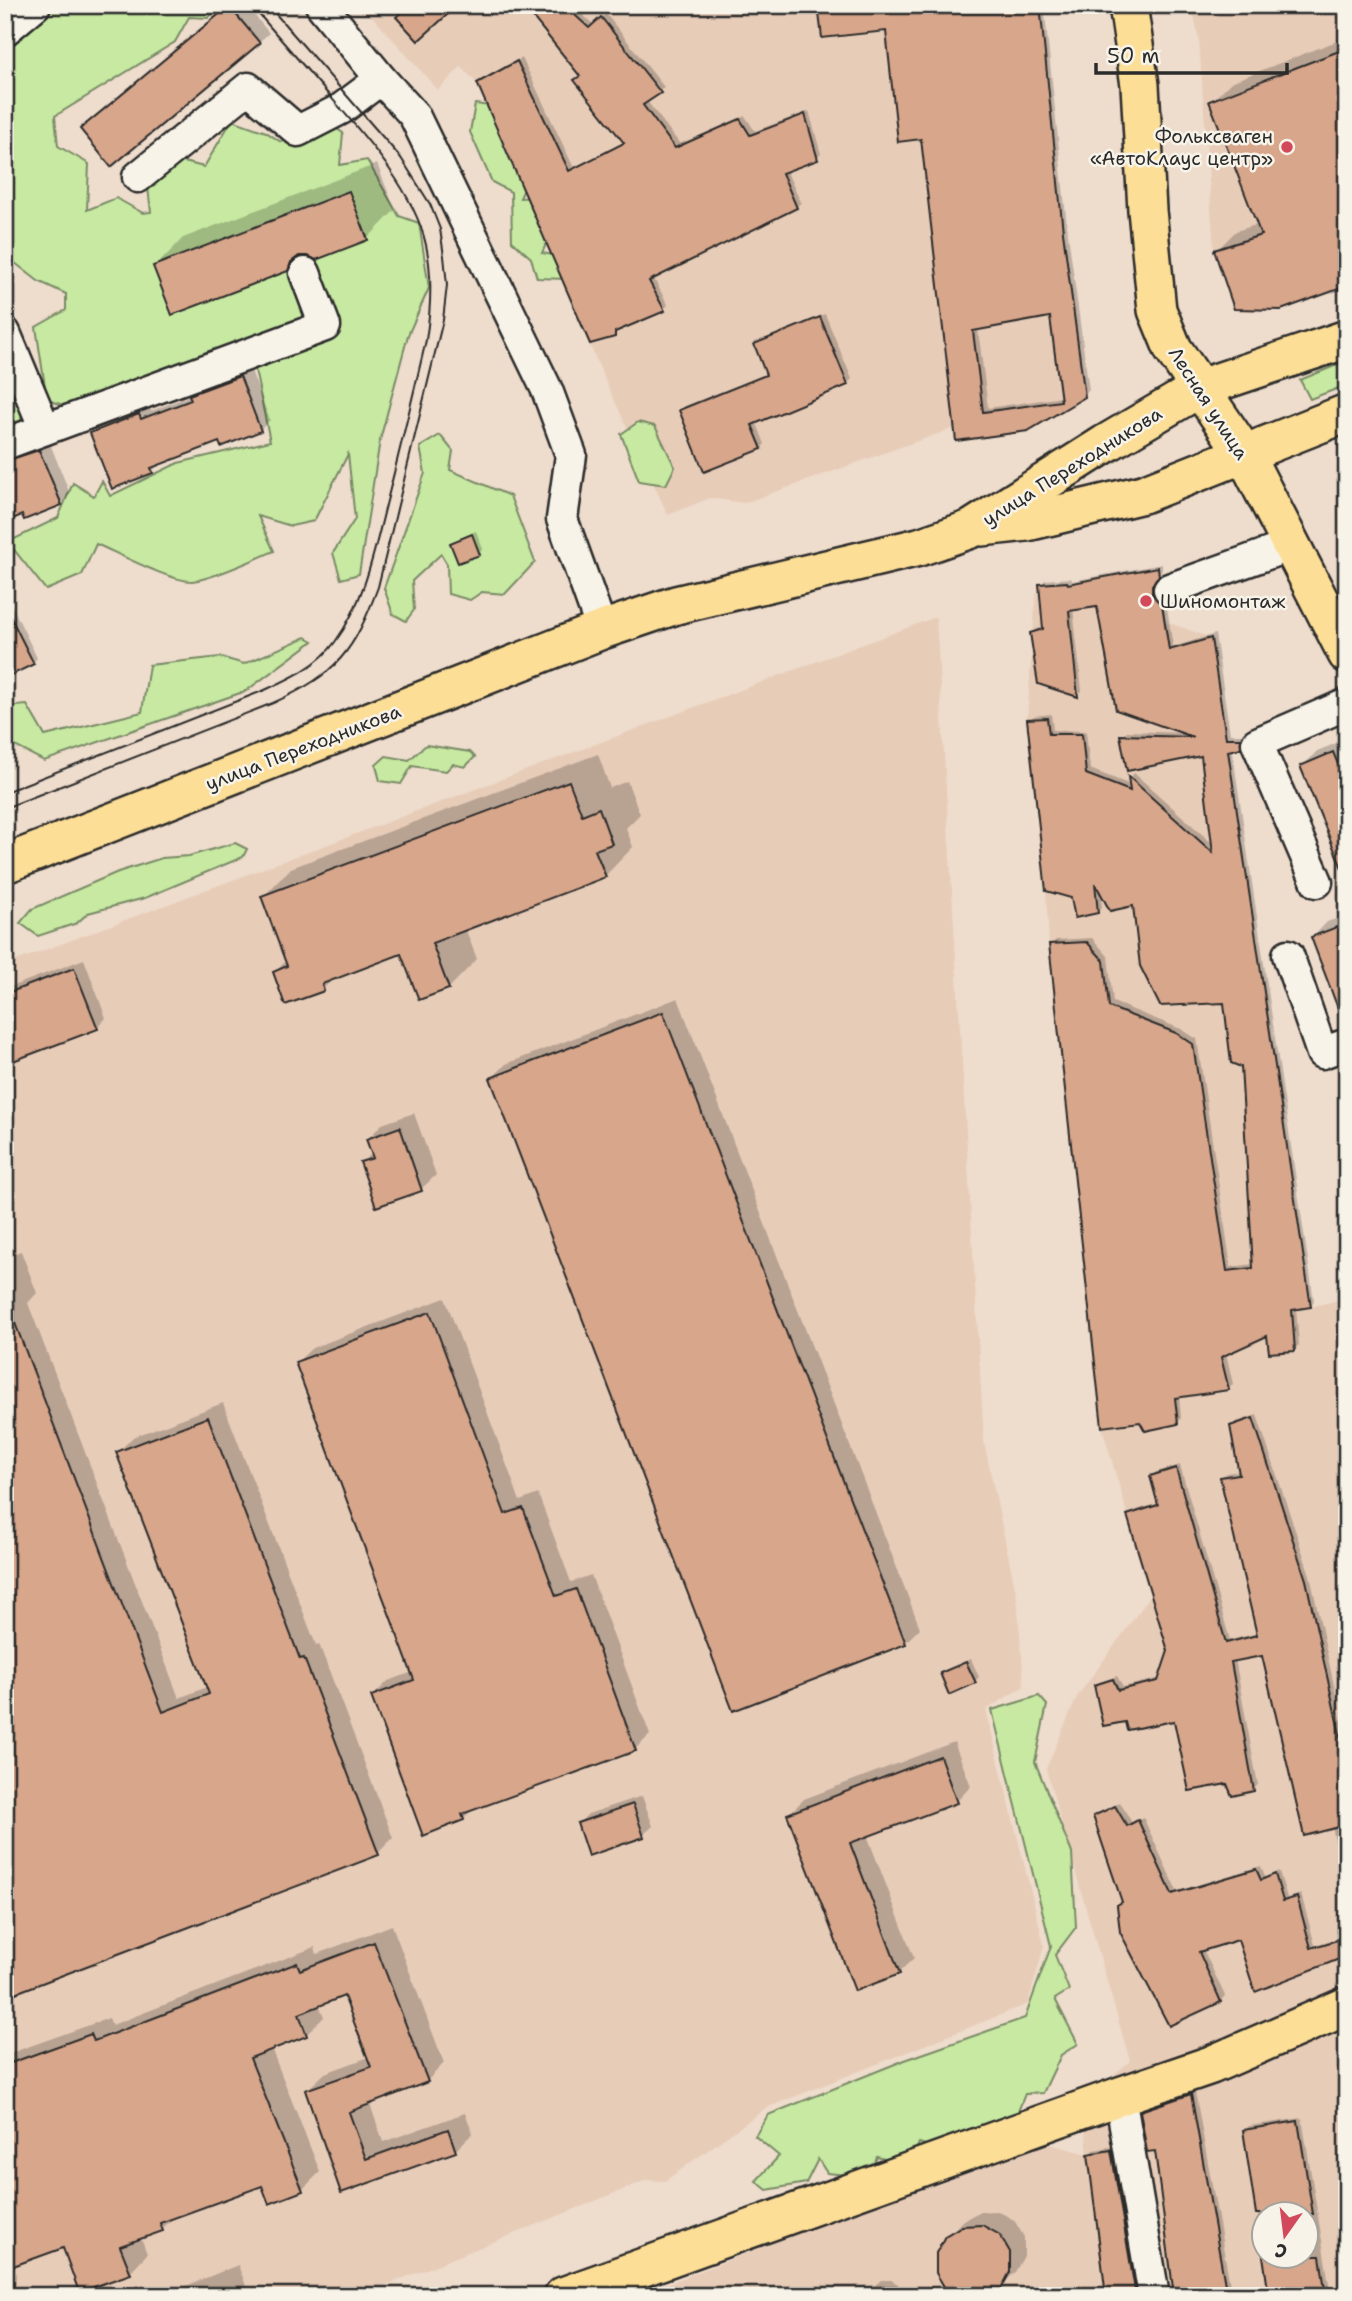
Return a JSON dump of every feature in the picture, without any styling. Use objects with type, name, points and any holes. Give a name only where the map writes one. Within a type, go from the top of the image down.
[{"type":"main road","name":"Лесная улица","points":[[1128,5],[1140,85],[1147,210],[1157,310],[1172,349],[1244,453],[1347,654]]},
{"type":"main road","name":"улица Переходникова","points":[[971,529],[1199,388],[1347,339]]},
{"type":"main road","name":"улица Переходникова","points":[[5,864],[602,630],[676,606],[919,547],[971,529],[1027,522],[1143,494],[1347,413]]},
{"type":"main road","points":[[564,2296],[1120,2095],[1211,2065],[1347,2006]]},
{"type":"lane","points":[[5,30],[35,5]]},
{"type":"lane","points":[[321,5],[381,79],[415,115],[547,390],[571,454],[562,519],[602,630]]},
{"type":"lane","points":[[138,177],[248,88],[298,131],[341,109],[381,79]]},
{"type":"lane","points":[[5,444],[325,326],[305,273]]},
{"type":"lane","points":[[5,334],[45,429]]},
{"type":"lane","points":[[1169,589],[1292,545]]},
{"type":"lane","points":[[1317,882],[1257,743],[1347,704]]},
{"type":"lane","points":[[1288,955],[1322,1053],[1347,1044]]},
{"type":"lane","points":[[1120,2095],[1154,2296]]},
{"type":"shaded area","points":[[362,5],[1040,5],[1067,260],[1085,397],[1032,430],[956,441],[954,428],[744,503],[710,498],[668,515],[605,380],[477,83],[461,67],[438,90]]},
{"type":"shaded area","points":[[1192,5],[1347,5],[1347,205],[1214,250],[1199,40]]},
{"type":"shaded area","points":[[1095,579],[1101,628],[1164,621],[1211,638],[1310,1307],[1347,1298],[1347,2296],[636,2296],[1038,2141],[1088,2154],[1082,2102],[1130,2061],[1046,1769],[1077,1697],[1151,1595],[1102,1427],[1027,719],[1036,594]]},
{"type":"shaded area","points":[[936,617],[984,1442],[1017,1597],[1024,1686],[986,1710],[1044,1945],[1028,2004],[766,2108],[665,2181],[647,2180],[359,2296],[5,2296],[5,965]]},
{"type":"green space","points":[[5,5],[222,5],[208,18],[189,17],[175,42],[55,116],[58,146],[89,164],[87,210],[116,198],[143,213],[151,212],[147,180],[172,159],[204,167],[232,120],[266,132],[281,142],[314,114],[343,133],[340,165],[367,160],[399,216],[419,223],[429,288],[408,335],[380,440],[359,574],[341,579],[333,553],[355,519],[348,454],[314,521],[291,526],[258,516],[274,551],[200,580],[171,577],[96,544],[82,575],[46,590],[8,542],[58,518],[73,483],[94,496],[102,481],[110,496],[178,463],[270,441],[253,360],[99,416],[47,400],[36,327],[66,310],[66,294],[38,281],[5,255]]},
{"type":"green space","points":[[475,104],[505,108],[533,169],[520,198],[538,197],[551,233],[542,253],[565,257],[567,279],[537,278],[531,258],[512,241],[511,192],[492,182],[470,132]]},
{"type":"green space","points":[[1347,361],[1347,385],[1310,399],[1300,380]]},
{"type":"green space","points":[[5,365],[20,401],[23,450],[5,457]]},
{"type":"green space","points":[[638,422],[655,426],[675,467],[666,485],[639,481],[621,434]]},
{"type":"green space","points":[[440,435],[453,451],[450,470],[510,496],[535,562],[505,594],[482,592],[470,600],[448,594],[447,564],[441,554],[412,581],[414,610],[406,621],[393,614],[384,588],[425,473],[420,447]]},
{"type":"green space","points":[[306,637],[313,641],[246,691],[44,761],[5,741],[5,707],[27,705],[45,736],[142,712],[149,665],[220,657],[244,664]]},
{"type":"green space","points":[[426,745],[470,752],[475,757],[465,767],[453,764],[446,771],[412,766],[401,784],[380,781],[376,765],[386,756],[409,760]]},
{"type":"green space","points":[[235,843],[247,849],[243,857],[145,898],[88,913],[77,923],[38,936],[20,923],[32,909],[118,872],[162,858],[189,856]]},
{"type":"green space","points":[[1039,1696],[1047,1705],[1035,1762],[1072,1853],[1076,1927],[1055,1955],[1069,1990],[1055,1999],[1078,2044],[1061,2055],[1043,2093],[1025,2094],[1015,2119],[932,2147],[919,2143],[913,2157],[895,2162],[877,2157],[867,2177],[827,2173],[818,2159],[806,2183],[767,2190],[756,2181],[779,2156],[755,2136],[768,2115],[905,2060],[1025,2018],[1051,1946],[992,1710]]},
{"type":"building","points":[[410,5],[458,5],[418,41],[396,17]]},
{"type":"building","points":[[523,5],[564,5],[589,28],[601,17],[661,93],[643,105],[675,148],[740,119],[750,135],[805,114],[818,160],[782,173],[797,208],[649,281],[665,311],[615,332],[615,337],[590,344],[477,83],[517,61],[569,171],[624,143],[574,80],[580,76]]},
{"type":"building","points":[[818,5],[864,5],[865,9],[905,5],[1040,5],[1063,232],[1085,397],[1028,431],[956,441],[921,139],[898,142],[886,31],[822,38]],"holes":[[[1050,317],[1061,401],[983,412],[973,331]]]},
{"type":"building","points":[[229,6],[260,43],[111,167],[80,129]]},
{"type":"building","points":[[1347,48],[1347,286],[1281,310],[1234,309],[1214,250],[1261,235],[1209,101]]},
{"type":"building","points":[[349,191],[368,240],[316,260],[299,256],[291,262],[288,271],[172,315],[153,266]]},
{"type":"building","points":[[820,317],[848,385],[752,425],[762,449],[704,472],[679,410],[766,375],[754,344]]},
{"type":"building","points":[[240,376],[261,431],[221,447],[219,442],[151,468],[153,473],[112,489],[90,433],[139,414],[141,419],[191,400],[189,395]]},
{"type":"building","points":[[39,450],[62,505],[24,520],[22,515],[5,522],[5,461]]},
{"type":"building","points":[[472,534],[480,555],[458,563],[450,543]]},
{"type":"building","points":[[1158,567],[1159,576],[1152,585],[1152,594],[1162,604],[1169,650],[1211,638],[1226,738],[1241,738],[1241,748],[1228,751],[1311,1307],[1292,1310],[1295,1351],[1269,1353],[1267,1336],[1221,1357],[1229,1390],[1175,1398],[1178,1424],[1145,1431],[1140,1422],[1102,1427],[1049,944],[1087,942],[1104,961],[1109,1007],[1176,1033],[1193,1044],[1227,1271],[1253,1268],[1241,1067],[1231,1063],[1224,1003],[1160,1006],[1140,966],[1133,906],[1110,911],[1095,883],[1098,913],[1075,918],[1071,898],[1046,891],[1027,719],[1047,718],[1049,734],[1082,734],[1086,774],[1130,791],[1128,776],[1213,853],[1201,756],[1127,771],[1120,735],[1193,737],[1116,710],[1097,607],[1069,611],[1078,697],[1038,684],[1030,633],[1043,629],[1039,584],[1068,584]]},
{"type":"building","points":[[5,606],[34,664],[5,678]]},
{"type":"building","points":[[1333,752],[1347,786],[1346,878],[1300,766]]},
{"type":"building","points":[[569,781],[582,815],[599,808],[612,844],[595,850],[606,877],[432,943],[449,989],[419,1000],[401,954],[322,984],[324,991],[285,1005],[273,972],[287,966],[261,896]]},
{"type":"building","points":[[1347,923],[1347,1026],[1345,1027],[1311,937]]},
{"type":"building","points":[[74,968],[98,1029],[5,1064],[5,994]]},
{"type":"building","points":[[663,1012],[906,1644],[733,1711],[490,1078]]},
{"type":"building","points":[[400,1127],[422,1191],[376,1207],[360,1162],[373,1158],[366,1139]]},
{"type":"building","points":[[5,1302],[163,1712],[209,1694],[116,1452],[208,1417],[300,1659],[304,1658],[379,1855],[5,1997]]},
{"type":"building","points":[[430,1312],[505,1514],[523,1508],[556,1596],[576,1589],[636,1751],[462,1814],[464,1820],[423,1836],[371,1696],[414,1680],[295,1362]]},
{"type":"building","points":[[1253,1418],[1306,1580],[1347,1767],[1347,1825],[1304,1836],[1262,1656],[1231,1662],[1254,1791],[1232,1796],[1227,1784],[1189,1791],[1174,1721],[1127,1730],[1125,1722],[1103,1726],[1094,1685],[1113,1679],[1118,1690],[1158,1681],[1168,1651],[1127,1515],[1158,1505],[1150,1476],[1176,1468],[1226,1643],[1257,1635],[1220,1477],[1239,1474],[1230,1426]]},
{"type":"building","points":[[966,1662],[976,1683],[949,1695],[940,1673]]},
{"type":"building","points":[[940,1756],[957,1803],[850,1843],[900,1974],[855,1991],[787,1814]]},
{"type":"building","points":[[633,1804],[644,1837],[588,1856],[577,1823]]},
{"type":"building","points":[[1115,1806],[1127,1826],[1138,1820],[1172,1894],[1256,1869],[1261,1880],[1275,1874],[1283,1901],[1297,1897],[1311,1948],[1347,1937],[1347,1956],[1255,1992],[1238,1940],[1199,1952],[1221,2002],[1169,2026],[1120,1932],[1117,1905],[1122,1902],[1093,1816]]},
{"type":"building","points":[[374,1942],[428,2082],[349,2112],[366,2159],[448,2129],[456,2152],[341,2193],[305,2090],[371,2067],[344,1996],[299,2014],[307,2036],[250,2058],[303,2191],[269,2204],[262,2186],[160,2223],[163,2231],[120,2246],[131,2274],[79,2292],[63,2248],[5,2269],[5,2065],[91,2034],[94,2041],[297,1963],[300,1970]]},
{"type":"building","points":[[1191,2094],[1227,2296],[1174,2296],[1155,2151],[1147,2152],[1140,2111]]},
{"type":"building","points":[[1298,2121],[1311,2200],[1254,2200],[1243,2130]]},
{"type":"building","points":[[1111,2150],[1136,2296],[1106,2296],[1088,2154]]},
{"type":"building","points":[[982,2225],[1000,2235],[1010,2252],[1010,2272],[1001,2289],[989,2296],[957,2296],[946,2290],[936,2273],[936,2253],[945,2236],[962,2226]]},
{"type":"building","points":[[1320,2256],[1326,2296],[1269,2296],[1265,2270],[1320,2270]]},
{"type":"tram line","points":[[5,792],[265,690],[303,670],[321,658],[346,626],[355,609],[374,554],[426,340],[430,292],[426,245],[411,204],[386,164],[251,5]]},
{"type":"tram line","points":[[5,808],[273,703],[313,682],[328,671],[351,645],[378,587],[443,320],[447,285],[440,229],[430,204],[401,158],[268,5]]},
{"type":"place","name":"Фольксваген «АвтоКлаус центр»","points":[[1287,147]]},
{"type":"place","name":"Шиномонтаж","points":[[1146,601]]}]
